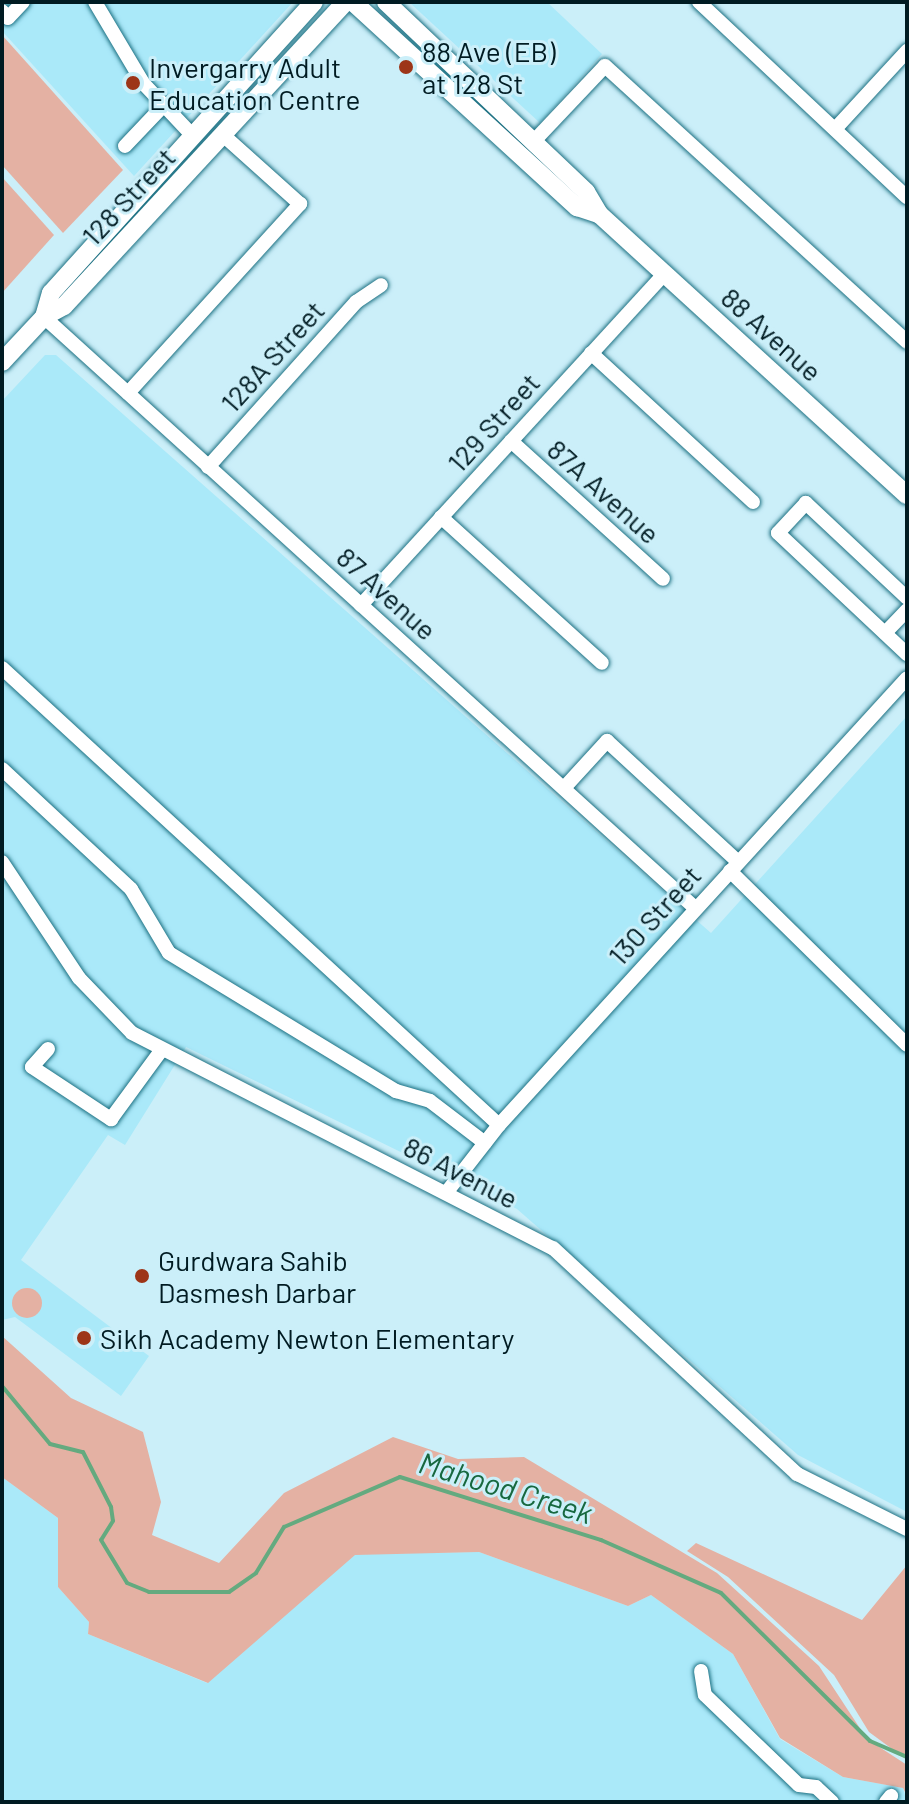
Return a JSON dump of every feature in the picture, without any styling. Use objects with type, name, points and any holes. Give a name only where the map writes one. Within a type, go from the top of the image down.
[{"type":"main road","name":"128 Street","points":[[44,317],[51,293],[314,2]]},
{"type":"main road","name":"128 Street","points":[[2,362],[44,317],[64,306],[346,2]]},
{"type":"main road","name":"88 Avenue","points":[[353,2],[577,207],[599,214]]},
{"type":"main road","name":"88 Avenue","points":[[386,2],[534,141],[599,214],[907,495]]},
{"type":"street","points":[[2,11],[8,18],[23,2]]},
{"type":"street","points":[[95,2],[163,106],[193,136]]},
{"type":"street","points":[[699,2],[907,197]]},
{"type":"street","points":[[836,128],[907,51]]},
{"type":"street","points":[[534,141],[605,66],[907,342]]},
{"type":"street","points":[[125,146],[163,106]]},
{"type":"street","points":[[128,393],[300,204],[223,135]]},
{"type":"street","name":"129 Street","points":[[361,605],[664,274]]},
{"type":"street","name":"128A Street","points":[[208,467],[356,302],[381,285]]},
{"type":"street","name":"87 Avenue","points":[[44,317],[695,908]]},
{"type":"street","points":[[591,353],[753,502]]},
{"type":"street","name":"87A Avenue","points":[[511,441],[663,579]]},
{"type":"street","points":[[907,598],[806,503],[778,533],[907,654]]},
{"type":"street","points":[[441,517],[602,663]]},
{"type":"street","points":[[885,633],[907,610]]},
{"type":"street","points":[[2,668],[499,1125]]},
{"type":"street","name":"130 Street","points":[[446,1193],[499,1125],[907,678]]},
{"type":"street","points":[[564,788],[607,741],[907,1045]]},
{"type":"street","points":[[2,769],[131,889],[169,953],[396,1091],[430,1101],[485,1143]]},
{"type":"street","name":"86 Avenue","points":[[2,862],[79,978],[160,1052],[553,1248],[797,1474],[907,1529]]},
{"type":"street","points":[[48,1049],[32,1067],[111,1119],[160,1052]]},
{"type":"street","points":[[701,1671],[705,1695],[799,1785],[816,1787],[832,1802]]},
{"type":"shaded area","name":"Invergarry Adult Education Centre","points":[[2,2],[293,2],[134,176],[2,31]]},
{"type":"shaded area","points":[[409,2],[547,2],[602,54],[540,123]]},
{"type":"shaded area","points":[[2,35],[123,170],[63,233],[2,165]]},
{"type":"shaded area","points":[[2,177],[54,235],[2,293]]},
{"type":"shaded area","points":[[45,355],[56,355],[711,933],[907,716],[907,1512],[798,1455],[517,1209],[186,1047],[125,1145],[108,1135],[21,1260],[149,1356],[121,1396],[15,1317],[2,1320],[2,401]]},
{"type":"shaded area","points":[[27,1288],[38,1292],[42,1303],[38,1314],[27,1318],[16,1314],[12,1303],[16,1292]]},
{"type":"shaded area","points":[[2,1336],[71,1398],[143,1432],[161,1502],[152,1535],[219,1563],[284,1493],[393,1437],[458,1459],[524,1457],[717,1573],[819,1666],[867,1739],[907,1765],[907,1796],[903,1788],[843,1777],[780,1738],[733,1654],[651,1595],[628,1606],[479,1552],[355,1555],[208,1683],[88,1634],[89,1622],[58,1587],[58,1518],[2,1477]]},
{"type":"shaded area","points":[[2,1477],[58,1518],[58,1587],[89,1622],[88,1634],[207,1683],[355,1554],[479,1552],[628,1606],[651,1595],[733,1654],[780,1739],[843,1777],[903,1788],[907,1802],[2,1802]]},
{"type":"shaded area","points":[[696,1543],[862,1620],[907,1565],[907,1760],[869,1732],[834,1675],[728,1577],[687,1551]]},
{"type":"waterway","name":"Mahood Creek","points":[[2,1386],[50,1444],[83,1452],[111,1507],[113,1521],[101,1540],[127,1583],[149,1592],[229,1592],[256,1573],[284,1527],[400,1477],[601,1540],[721,1593],[870,1741],[907,1757]]},
{"type":"place","name":"88 Ave (EB) at 128 St","points":[[406,67]]},
{"type":"place","name":"Invergarry Adult Education Centre","points":[[133,83]]},
{"type":"place","name":"Gurdwara Sahib Dasmesh Darbar","points":[[142,1276]]},
{"type":"place","name":"Sikh Academy Newton Elementary","points":[[84,1338]]}]
